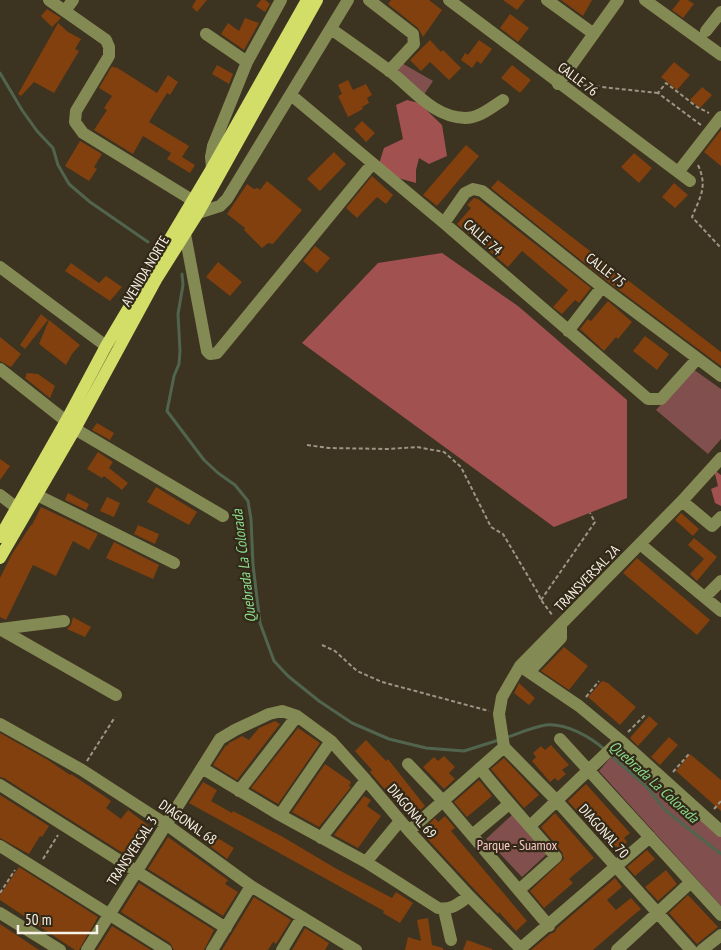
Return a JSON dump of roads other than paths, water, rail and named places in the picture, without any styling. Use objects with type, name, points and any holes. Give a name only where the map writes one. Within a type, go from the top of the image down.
[{"type":"main road","name":"AVENIDA NORTE","points":[[0,558],[36,495],[71,425],[106,346],[212,168],[307,0]]},
{"type":"main road","name":"AVENIDA NORTE","points":[[0,537],[4,522],[17,508],[71,425],[157,278],[198,213],[317,0]]},
{"type":"street","points":[[49,0],[106,40],[109,48],[109,56],[76,111],[75,122],[83,133],[192,200]]},
{"type":"street","points":[[65,11],[73,0]]},
{"type":"street","points":[[212,168],[213,146],[247,62],[281,0]]},
{"type":"street","points":[[198,213],[220,206],[227,199],[348,0]]},
{"type":"street","points":[[369,0],[413,34],[414,44],[389,71]]},
{"type":"street","name":"CALLE 76","points":[[449,0],[558,84],[690,181]]},
{"type":"street","points":[[547,0],[594,34]]},
{"type":"street","points":[[558,84],[618,0]]},
{"type":"street","points":[[645,0],[721,55]]},
{"type":"street","points":[[706,32],[721,12]]},
{"type":"street","points":[[331,29],[389,71],[428,105],[446,114],[466,118],[479,115],[503,100]]},
{"type":"street","points":[[206,34],[247,62]]},
{"type":"street","name":"CALLE 74","points":[[291,95],[444,222],[648,399],[661,399],[697,358]]},
{"type":"street","points":[[678,171],[694,154],[716,115]]},
{"type":"street","points":[[185,234],[207,351],[210,354],[216,353],[372,164]]},
{"type":"street","name":"CALLE 75","points":[[444,222],[465,193],[473,189],[482,191],[602,287],[721,376]]},
{"type":"street","points":[[0,267],[106,346]]},
{"type":"street","points":[[568,331],[602,287]]},
{"type":"street","points":[[0,369],[71,425],[222,516]]},
{"type":"street","name":"TRANSVERSAL 2A","points":[[504,747],[499,714],[502,697],[561,626],[721,458]]},
{"type":"street","points":[[0,495],[17,508]]},
{"type":"street","points":[[36,495],[174,563]]},
{"type":"street","points":[[682,501],[712,526],[721,517]]},
{"type":"street","points":[[640,544],[721,611]]},
{"type":"street","points":[[705,598],[721,581]]},
{"type":"street","points":[[0,629],[64,621]]},
{"type":"street","points":[[0,629],[116,695]]},
{"type":"street","points":[[525,669],[579,706],[616,743],[665,781],[721,831]]},
{"type":"street","name":"DIAGONAL 69","points":[[269,714],[282,710],[297,716],[331,741],[409,831],[469,896],[522,949]]},
{"type":"street","name":"TRANSVERSAL 3","points":[[87,950],[220,739],[269,714]]},
{"type":"street","points":[[239,791],[297,716]]},
{"type":"street","name":"DIAGONAL 68","points":[[0,724],[82,770],[167,825],[251,886],[302,916],[349,948]]},
{"type":"street","points":[[560,740],[593,766],[650,837],[721,914]]},
{"type":"street","points":[[280,815],[331,741]]},
{"type":"street","points":[[530,826],[616,743]]},
{"type":"street","points":[[409,831],[504,747]]},
{"type":"street","name":"DIAGONAL 70","points":[[504,747],[557,801],[691,950]]},
{"type":"street","points":[[408,764],[443,801],[548,926]]},
{"type":"street","points":[[202,768],[280,815],[366,862],[438,908],[444,910],[452,908],[469,896]]},
{"type":"street","points":[[480,768],[556,857],[519,890]]},
{"type":"street","points":[[321,838],[366,780]]},
{"type":"street","points":[[0,785],[226,928]]},
{"type":"street","points":[[472,835],[509,804]]},
{"type":"street","points":[[366,862],[400,821]]},
{"type":"street","points":[[522,949],[650,837]]},
{"type":"street","points":[[0,846],[166,950]]},
{"type":"street","points":[[617,950],[691,882]]},
{"type":"street","points":[[212,950],[251,886]]},
{"type":"street","points":[[444,910],[451,940]]},
{"type":"street","points":[[0,913],[60,950]]},
{"type":"street","points":[[282,950],[302,916]]},
{"type":"street","points":[[702,950],[721,935]]},
{"type":"waterway","name":"Quebrada La Colorada","points":[[0,73],[22,110],[37,131],[53,148],[58,165],[69,184],[90,202],[148,242]]},
{"type":"waterway","name":"Quebrada La Colorada","points":[[182,274],[183,285],[178,314],[179,364],[174,376],[167,411],[204,460],[235,485],[248,501],[260,623],[274,661],[288,676],[319,701],[352,723],[389,739],[426,748],[464,751],[499,740]]},
{"type":"waterway","name":"Quebrada La Colorada","points":[[505,738],[536,727],[554,725],[578,732],[593,740],[605,750]]},
{"type":"waterway","name":"Quebrada La Colorada","points":[[610,755],[647,787],[665,810],[721,854]]},
{"type":"park label","name":"Parque - Suamox","points":[[517,845]]}]
